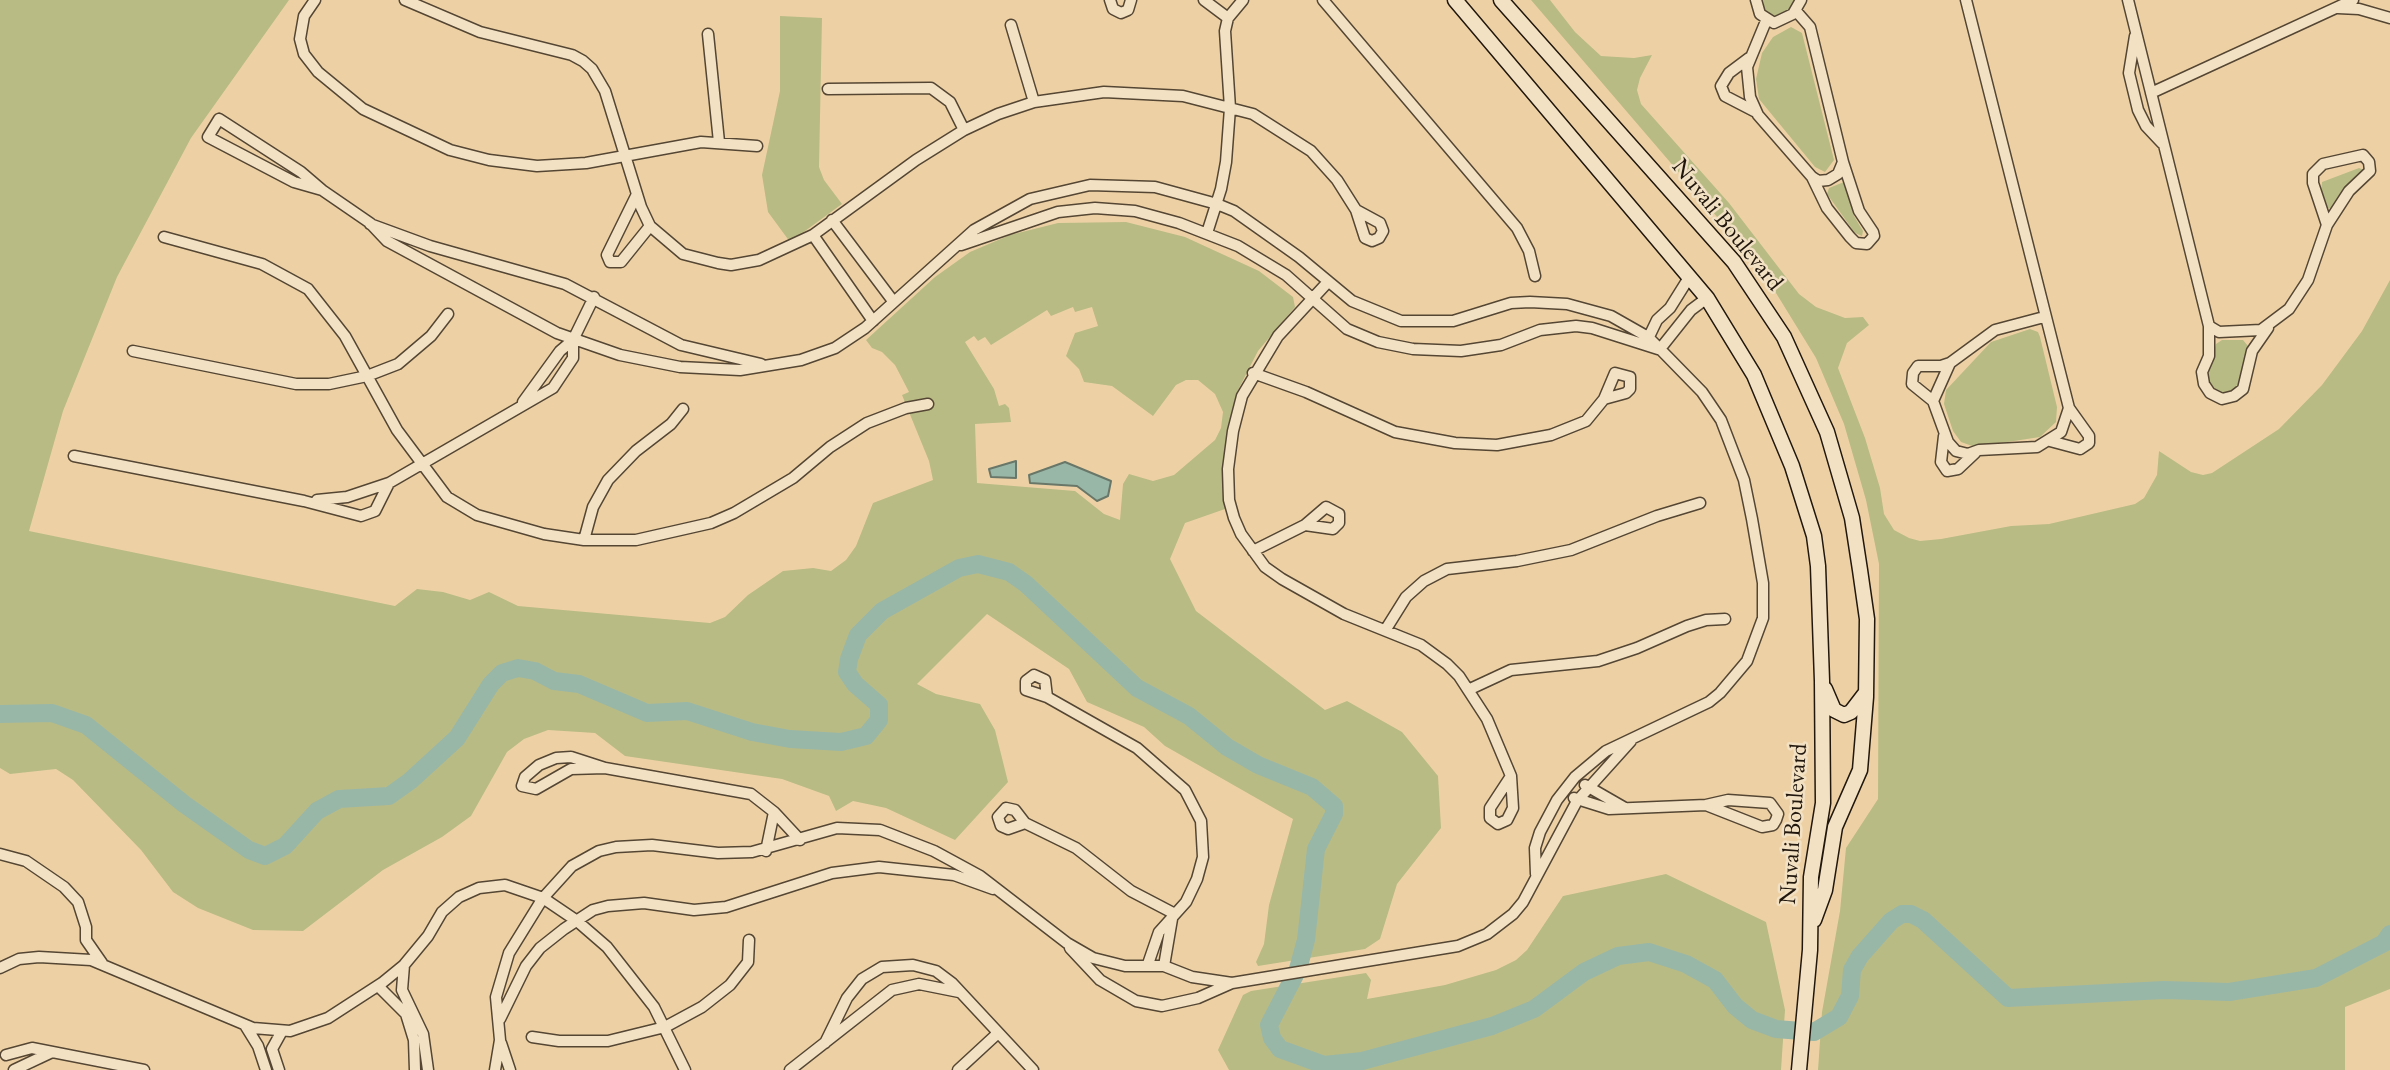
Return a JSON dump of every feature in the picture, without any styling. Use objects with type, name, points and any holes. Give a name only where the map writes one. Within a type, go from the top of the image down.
[{"type":"main road","name":"Nuvali Boulevard","points":[[1455,0],[1707,298],[1754,375],[1772,413],[1814,536],[1822,610],[1822,803],[1811,877],[1811,928],[1799,1070]]},
{"type":"main road","name":"Nuvali Boulevard","points":[[1501,0],[1734,262],[1784,337],[1827,432],[1852,518],[1867,620],[1866,691],[1860,770],[1835,827],[1825,890],[1811,928]]},
{"type":"main road","points":[[1822,681],[1828,701],[1834,710],[1844,715],[1857,707],[1866,691]]},
{"type":"street","points":[[315,0],[301,24],[300,39],[304,54],[331,86],[384,121],[450,150],[511,164],[565,165],[719,142],[757,146]]},
{"type":"street","points":[[405,0],[480,32],[572,55],[583,61],[601,80],[637,194],[650,226],[683,254],[731,265],[759,261],[813,234],[884,181],[964,130],[1034,102],[1129,91],[1183,96],[1230,107],[1275,126],[1311,150],[1331,173],[1356,210]]},
{"type":"street","points":[[1110,0],[1113,9],[1121,13],[1128,10],[1132,0]]},
{"type":"street","points":[[1203,0],[1228,18]]},
{"type":"street","points":[[1207,233],[1217,204],[1226,162],[1230,107],[1224,39],[1228,18],[1243,0]]},
{"type":"street","points":[[1323,0],[1517,228],[1529,251],[1535,276]]},
{"type":"street","points":[[1749,58],[1729,73],[1722,90],[1725,96],[1758,115],[1812,177],[1827,208],[1850,237],[1856,243],[1867,244],[1874,236],[1873,232],[1859,211],[1843,162],[1810,27],[1798,5],[1780,22],[1766,20],[1760,14],[1756,0]]},
{"type":"street","points":[[1966,0],[2069,408],[2089,436],[2087,446],[2080,449],[2047,441]]},
{"type":"street","points":[[2127,0],[2209,326],[2204,384],[2210,394],[2222,399],[2234,397],[2243,389],[2252,351],[2269,327],[2289,309],[2308,280],[2327,225],[2348,191],[2370,171],[2369,162],[2363,155],[2323,164],[2313,174],[2314,188],[2327,225]]},
{"type":"street","points":[[2151,93],[2353,0]]},
{"type":"street","points":[[2335,8],[2359,9],[2390,18]]},
{"type":"street","points":[[1758,115],[1748,87],[1749,58],[1766,20]]},
{"type":"street","points":[[1011,25],[1034,102]]},
{"type":"street","points":[[708,34],[719,142]]},
{"type":"street","points":[[2136,34],[2129,73],[2138,110],[2147,126],[2163,144]]},
{"type":"street","points":[[828,89],[931,88],[950,102],[964,130]]},
{"type":"street","points":[[322,190],[294,182],[208,137],[219,119],[291,165],[370,223],[387,241],[573,340],[620,355],[680,367],[740,370],[818,355],[850,339],[873,321],[961,245],[974,230],[1011,208],[1048,194],[1090,185],[1155,187],[1234,211],[1299,257],[1327,283],[1367,309],[1401,321],[1453,321],[1511,303],[1550,302],[1594,310],[1660,349],[1702,392],[1721,419],[1744,480],[1760,557],[1763,618],[1747,661],[1720,693],[1709,702],[1606,751],[1575,776],[1540,832],[1535,848],[1536,874]]},
{"type":"street","points":[[1812,177],[1823,181],[1833,178],[1843,162]]},
{"type":"street","points":[[637,194],[607,255],[608,260],[621,262],[650,226]]},
{"type":"street","points":[[961,245],[1048,214],[1077,209],[1135,211],[1207,233],[1272,265],[1361,337],[1413,349],[1482,349],[1559,326],[1592,328],[1646,341]]},
{"type":"street","points":[[832,220],[893,301]]},
{"type":"street","points":[[370,223],[440,249],[565,284],[681,345],[764,365]]},
{"type":"street","points":[[813,234],[873,321]]},
{"type":"street","points":[[164,237],[262,264],[297,281],[327,310],[367,376],[385,413],[447,497],[477,515],[544,534],[584,540],[636,540],[711,523],[734,513],[793,478],[830,447],[867,423],[906,408],[929,404]]},
{"type":"street","points":[[1646,341],[1690,276]]},
{"type":"street","points":[[1327,283],[1278,335],[1253,373],[1235,422],[1228,484],[1234,518],[1265,566],[1296,589],[1344,614],[1386,629],[1435,653],[1459,676],[1496,734],[1511,776]]},
{"type":"street","points":[[304,500],[347,497],[389,483],[467,440],[523,402],[553,388],[573,358],[573,340],[594,297]]},
{"type":"street","points":[[1660,349],[1691,310],[1707,298]]},
{"type":"street","points":[[133,351],[296,384],[330,384],[367,376],[410,356],[431,336],[448,314]]},
{"type":"street","points":[[2044,317],[1995,330],[1950,363],[1915,368],[1912,384],[1933,401],[1943,430],[1956,451],[1968,454],[1979,450],[2038,447],[2061,432],[2069,408]]},
{"type":"street","points":[[2209,326],[2219,332],[2251,332],[2269,327]]},
{"type":"street","points":[[1933,401],[1950,363]]},
{"type":"street","points":[[1253,373],[1306,392],[1384,428],[1455,443],[1497,445],[1551,435],[1586,421],[1604,399]]},
{"type":"street","points":[[584,540],[593,507],[608,481],[636,451],[671,424],[683,410]]},
{"type":"street","points":[[1943,430],[1941,462],[1947,471],[1958,469],[1979,450]]},
{"type":"street","points":[[74,456],[304,500],[367,515],[375,511],[389,483]]},
{"type":"street","points":[[1386,629],[1406,597],[1424,581],[1447,569],[1517,561],[1571,550],[1657,516],[1700,503]]},
{"type":"street","points":[[1253,551],[1305,525]]},
{"type":"street","points":[[1468,690],[1511,670],[1598,661],[1637,649],[1687,626],[1706,620],[1725,620]]},
{"type":"street","points":[[1047,697],[1137,748],[1178,783],[1194,805],[1203,834],[1201,868],[1190,894],[1174,917],[1159,932],[1149,964]]},
{"type":"street","points":[[1067,943],[1087,969],[1114,988],[1149,1005],[1187,1002],[1232,983],[1435,951],[1471,941],[1501,925],[1513,914],[1577,801],[1633,739]]},
{"type":"street","points":[[605,768],[571,769],[536,789],[529,790],[522,786],[531,771],[556,758],[571,757],[605,768],[751,794],[774,811],[800,840]]},
{"type":"street","points":[[1575,776],[1588,787],[1625,808]]},
{"type":"street","points":[[1564,790],[1577,801],[1599,808],[1706,805],[1728,800],[1764,802],[1776,808],[1778,814],[1773,825],[1762,827],[1706,805]]},
{"type":"street","points":[[766,851],[774,811]]},
{"type":"street","points":[[1024,823],[1076,848],[1131,891],[1174,917]]},
{"type":"street","points":[[495,1070],[500,1040],[496,997],[503,967],[543,898],[572,866],[592,854],[616,847],[652,845],[718,853],[766,851],[837,828],[880,830],[934,851],[980,876],[1067,943],[1108,964],[1164,966],[1192,977],[1232,983]]},
{"type":"street","points":[[0,854],[26,861],[64,887],[78,902],[86,927],[86,940],[102,963]]},
{"type":"street","points":[[499,1021],[533,957],[552,938],[593,910],[625,903],[687,910],[726,907],[808,880],[858,868],[903,867],[954,875],[1005,894]]},
{"type":"street","points":[[0,968],[19,959],[57,956],[102,963],[253,1028],[282,1031],[314,1024],[377,986],[404,965],[428,936],[442,912],[468,892],[505,885],[543,898],[577,921],[625,967],[665,1027],[685,1070]]},
{"type":"street","points":[[1164,966],[1174,917]]},
{"type":"street","points":[[72,958],[86,940]]},
{"type":"street","points":[[532,1037],[559,1041],[608,1041],[665,1027],[702,1007],[730,985],[748,962],[749,940]]},
{"type":"street","points":[[404,965],[402,990],[423,1034],[428,1070]]},
{"type":"street","points":[[825,1043],[855,986],[882,967],[912,965],[945,977],[1033,1070]]},
{"type":"street","points":[[1114,988],[1112,978],[1125,966]]},
{"type":"street","points":[[1187,1002],[1197,989],[1192,977]]},
{"type":"street","points":[[790,1070],[892,990],[919,985],[959,992]]},
{"type":"street","points":[[377,986],[397,1003],[409,1021],[414,1041],[415,1070]]},
{"type":"street","points":[[243,1022],[258,1046],[266,1070]]},
{"type":"street","points":[[279,1070],[272,1049],[282,1031]]},
{"type":"street","points":[[958,1070],[997,1034]]},
{"type":"street","points":[[500,1040],[510,1070]]},
{"type":"street","points":[[6,1055],[32,1048],[114,1067],[144,1070]]},
{"type":"street","points":[[14,1070],[50,1053]]},
{"type":"green space","points":[[0,0],[289,0],[191,138],[117,277],[63,411],[29,531],[395,606],[417,589],[443,592],[470,600],[489,592],[518,606],[710,623],[725,617],[748,595],[783,571],[813,568],[831,571],[846,560],[856,546],[873,503],[933,480],[929,461],[902,395],[909,392],[895,365],[882,352],[872,348],[866,340],[935,277],[970,252],[1010,235],[1058,223],[1126,222],[1185,237],[1259,271],[1293,297],[1295,307],[1258,351],[1237,392],[1223,461],[1225,509],[1185,523],[1170,559],[1196,611],[1325,710],[1347,701],[1402,732],[1438,776],[1441,828],[1397,884],[1380,939],[1365,949],[1258,966],[1256,962],[1264,944],[1269,905],[1293,819],[1165,746],[1144,727],[1087,702],[1069,669],[987,614],[917,684],[936,694],[980,704],[995,730],[1008,782],[955,840],[886,808],[853,801],[836,811],[829,796],[782,779],[625,756],[595,733],[548,730],[524,739],[507,752],[471,816],[442,837],[383,870],[303,931],[253,930],[198,908],[173,892],[141,850],[73,780],[56,769],[10,774],[0,768]],"holes":[[[1073,307],[1075,312],[1092,307],[1098,326],[1075,333],[1066,356],[1079,369],[1084,382],[1112,386],[1153,416],[1176,385],[1186,380],[1198,380],[1215,394],[1223,412],[1221,428],[1215,440],[1174,475],[1153,481],[1129,474],[1123,484],[1120,520],[1104,514],[1075,491],[977,483],[975,424],[1011,422],[1009,408],[1005,404],[999,406],[994,389],[965,342],[974,336],[978,341],[985,337],[991,345],[1047,310],[1051,316]]]},
{"type":"green space","points":[[1531,0],[1550,0],[1575,32],[1601,56],[1634,58],[1652,55],[1637,90],[1641,104],[1729,203],[1799,294],[1816,307],[1845,318],[1863,317],[1869,325],[1847,343],[1838,368],[1865,438],[1880,488],[1884,514],[1894,530],[1909,538],[1920,541],[1941,539],[2011,526],[2049,524],[2135,504],[2144,498],[2157,475],[2159,451],[2191,472],[2203,475],[2212,473],[2279,429],[2322,385],[2362,331],[2390,280],[2390,989],[2345,1007],[2345,1070],[1818,1070],[1822,1012],[1840,911],[1846,848],[1878,799],[1879,564],[1866,500],[1844,424],[1816,358],[1760,267]]},
{"type":"green space","points":[[1763,0],[1796,0],[1791,11],[1779,20],[1765,13]]},
{"type":"green space","points":[[780,16],[822,18],[819,167],[824,180],[842,204],[790,242],[768,212],[762,175],[780,91]]},
{"type":"green space","points":[[1791,27],[1802,33],[1834,160],[1825,172],[1815,167],[1759,99],[1756,79],[1762,53],[1773,37]]},
{"type":"green space","points":[[2359,168],[2364,170],[2332,209],[2328,208],[2321,191],[2322,182]]},
{"type":"green space","points":[[1844,182],[1854,216],[1863,231],[1862,236],[1855,233],[1827,194],[1829,188]]},
{"type":"green space","points":[[2030,329],[2038,332],[2040,337],[2057,407],[2056,422],[2040,437],[1975,447],[1961,442],[1953,431],[1944,404],[1946,390],[1991,342]]},
{"type":"green space","points":[[2222,340],[2243,340],[2248,346],[2241,381],[2231,392],[2218,392],[2210,383],[2208,374],[2216,344]]},
{"type":"green space","points":[[1666,874],[1766,922],[1785,1010],[1781,1070],[1229,1070],[1218,1050],[1243,995],[1251,991],[1366,973],[1371,980],[1367,999],[1445,985],[1496,970],[1516,960],[1527,950],[1563,896]]},
{"type":"shaded area","points":[[1016,461],[1016,478],[991,477],[989,469]]},
{"type":"shaded area","points":[[1065,462],[1111,481],[1108,496],[1097,501],[1077,486],[1030,483],[1029,475]]},
{"type":"waterway","points":[[0,714],[52,713],[86,725],[184,804],[249,850],[265,856],[285,846],[317,811],[339,799],[389,796],[410,781],[457,738],[491,684],[502,673],[518,668],[535,671],[554,681],[579,684],[647,713],[687,711],[752,732],[790,739],[841,742],[866,736],[879,720],[879,705],[855,684],[847,672],[858,635],[882,611],[959,568],[978,564],[1009,572],[1026,584],[1137,688],[1189,716],[1227,747],[1258,765],[1312,787],[1334,806],[1334,814],[1316,849],[1306,940],[1298,969],[1269,1025],[1272,1038],[1280,1049],[1324,1065],[1362,1061],[1492,1026],[1534,1009],[1584,972],[1618,956],[1649,952],[1686,964],[1715,980],[1735,1006],[1752,1020],[1776,1029],[1814,1032],[1839,1017],[1850,996],[1852,970],[1860,956],[1891,921],[1902,914],[1911,914],[1923,920],[2008,998],[2164,990],[2229,992],[2316,978],[2384,943],[2390,934]]}]
